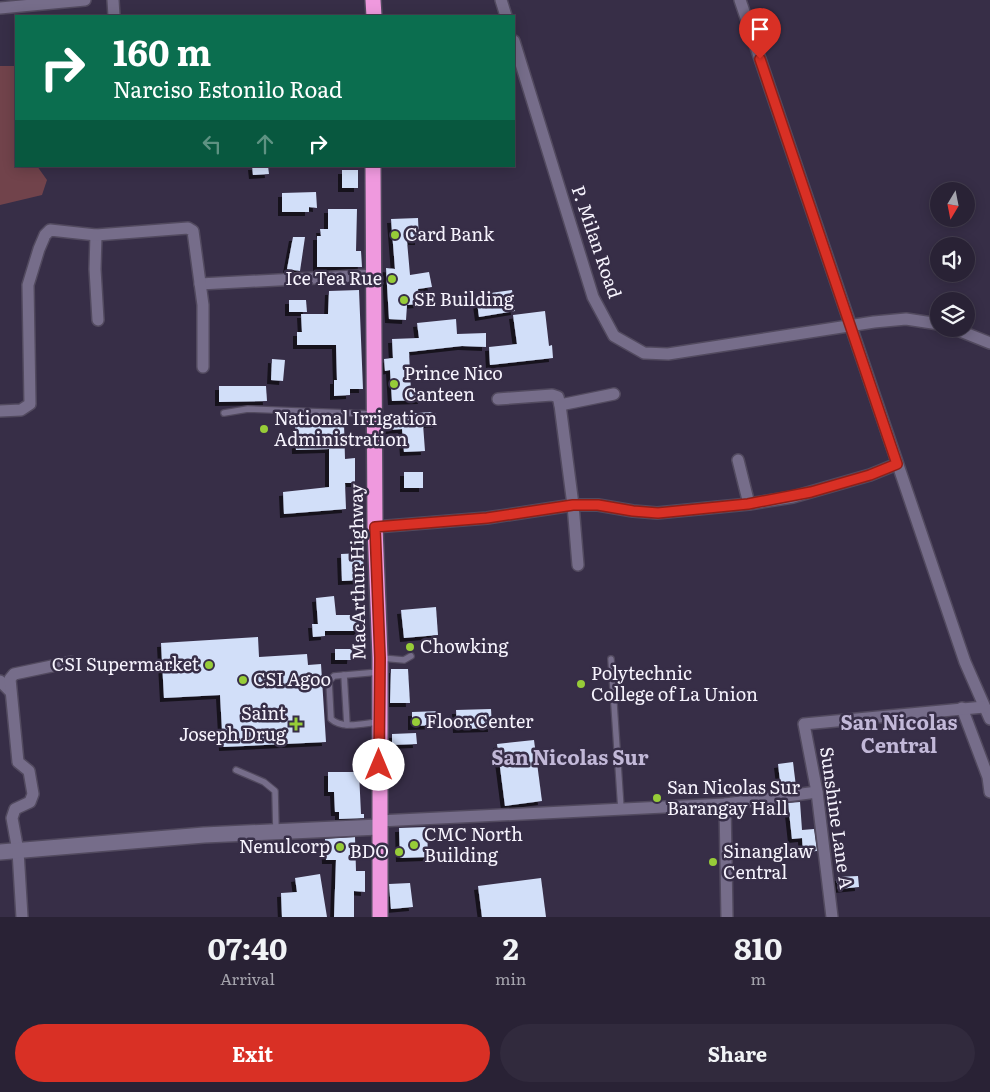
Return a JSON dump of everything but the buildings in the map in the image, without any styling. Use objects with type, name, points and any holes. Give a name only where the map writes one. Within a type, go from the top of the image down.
[{"type":"highway","points":[[374,0],[374,15]]},
{"type":"highway","name":"MacArthur Highway","points":[[374,167],[375,527],[380,665],[380,917]]},
{"type":"street","points":[[0,8],[85,0]]},
{"type":"street","points":[[113,0],[114,15]]},
{"type":"street","points":[[501,0],[506,15]]},
{"type":"street","points":[[740,0],[849,327],[965,662],[990,719]]},
{"type":"street","name":"P. Milan Road","points":[[515,44],[593,297],[614,336],[644,353],[668,354],[874,322],[906,319],[930,323]]},
{"type":"street","points":[[0,411],[20,410],[30,404],[28,284],[45,235],[50,230],[96,235],[191,229],[195,233],[203,305],[203,367]]},
{"type":"street","points":[[96,235],[95,269],[98,320]]},
{"type":"street","points":[[200,284],[374,275]]},
{"type":"street","points":[[974,337],[990,344]]},
{"type":"street","points":[[560,405],[614,394]]},
{"type":"street","points":[[498,399],[552,395],[558,397],[573,505],[578,565]]},
{"type":"street","points":[[738,460],[748,504]]},
{"type":"street","points":[[375,527],[487,518],[573,505],[598,505],[658,513],[748,504],[811,492],[870,475],[897,464]]},
{"type":"street","points":[[22,917],[18,851],[13,814],[15,809],[30,802],[33,794],[30,773],[18,762],[10,679],[14,674],[71,662]]},
{"type":"street","points":[[0,681],[10,691]]},
{"type":"street","points":[[984,707],[962,708],[988,777],[990,792]]},
{"type":"street","name":"Sunshine Lane A","points":[[832,917],[817,792],[804,724],[962,708]]},
{"type":"street","points":[[0,852],[379,824],[725,804],[817,792]]},
{"type":"street","points":[[725,804],[728,917]]},
{"type":"lane","points":[[224,413],[248,409],[375,414]]},
{"type":"lane","points":[[379,722],[347,725],[331,719],[329,681],[334,676],[404,660],[411,656]]},
{"type":"lane","points":[[611,659],[622,809]]},
{"type":"lane","points":[[344,674],[347,725]]},
{"type":"lane","points":[[236,770],[264,782],[275,791],[276,832]]},
{"type":"shaded area","points":[[0,66],[15,66],[15,167],[38,167],[47,180],[42,195],[0,205]]},
{"type":"place","name":"Card Bank","points":[[395,235]]},
{"type":"place","name":"Ice Tea Rue","points":[[392,279]]},
{"type":"place","name":"SE Building","points":[[404,300]]},
{"type":"place","name":"Prince Nico Canteen","points":[[394,384]]},
{"type":"place","name":"National Irrigation Administration","points":[[264,429]]},
{"type":"place","name":"Chowking","points":[[410,647]]},
{"type":"place","name":"CSI Supermarket","points":[[209,665]]},
{"type":"place","name":"CSI Agoo","points":[[243,680]]},
{"type":"place","name":"Polytechnic College of La Union","points":[[581,684]]},
{"type":"place","name":"Floor Center","points":[[416,722]]},
{"type":"place","name":"Saint Joseph Drug","points":[[296,724]]},
{"type":"place","name":"San Nicolas Sur Barangay Hall","points":[[657,798]]},
{"type":"place","name":"CMC North Building","points":[[414,845]]},
{"type":"place","name":"Nenulcorp","points":[[340,847]]},
{"type":"place","name":"BDO","points":[[399,852]]},
{"type":"place","name":"Sinanglaw Central","points":[[713,862]]},
{"type":"district","name":"San Nicolas Central","points":[[899,734]]},
{"type":"district","name":"San Nicolas Sur","points":[[570,758]]},
{"type":"route","points":[[379,765],[380,658],[375,527],[487,518],[573,505],[598,505],[658,513],[748,504],[793,497],[870,475],[897,464],[849,327],[760,59]]}]
